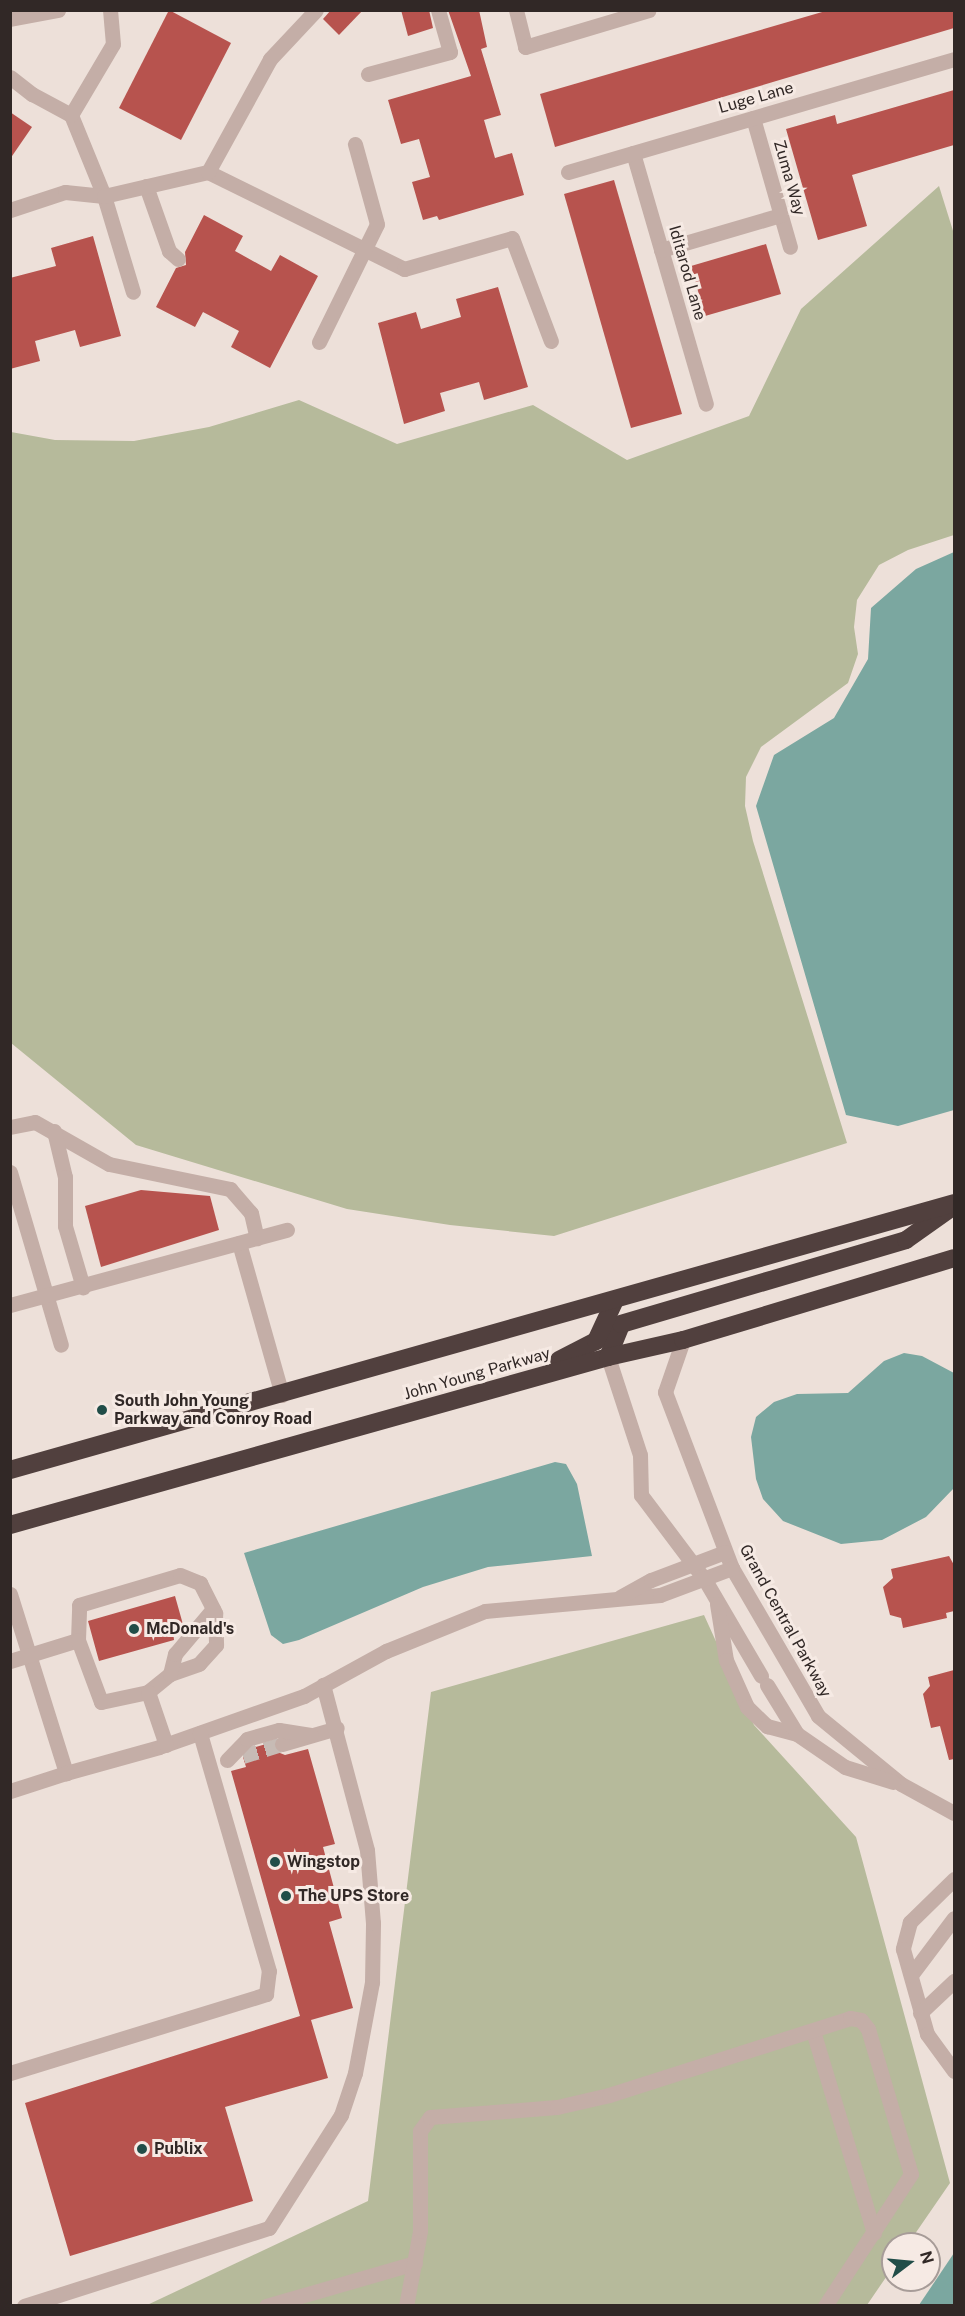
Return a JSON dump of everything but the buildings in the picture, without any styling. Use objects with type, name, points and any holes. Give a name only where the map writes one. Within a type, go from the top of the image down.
[{"type":"highway","name":"John Young Parkway","points":[[10,1470],[614,1302],[954,1204]]},
{"type":"highway","points":[[608,1357],[621,1324],[906,1240],[954,1204]]},
{"type":"highway","name":"John Young Parkway","points":[[10,1525],[608,1357],[683,1340],[954,1258]]},
{"type":"highway","points":[[516,1383],[534,1370],[592,1346],[614,1302]]},
{"type":"street","points":[[10,19],[58,10]]},
{"type":"street","points":[[71,115],[113,44],[110,10]]},
{"type":"street","points":[[208,172],[270,59],[316,10]]},
{"type":"street","points":[[368,74],[450,52],[438,10]]},
{"type":"street","points":[[516,10],[525,47],[649,10]]},
{"type":"street","name":"Luge Lane","points":[[568,172],[954,59]]},
{"type":"street","points":[[10,76],[71,115],[104,195],[133,292]]},
{"type":"street","name":"Zuma Way","points":[[753,118],[790,247]]},
{"type":"street","points":[[319,342],[377,224],[355,144]]},
{"type":"street","name":"Iditarod Lane","points":[[633,153],[706,404]]},
{"type":"street","points":[[10,210],[65,192],[104,195],[208,172],[404,269],[512,238],[551,341]]},
{"type":"street","points":[[146,186],[169,251],[177,259]]},
{"type":"street","points":[[661,250],[781,215]]},
{"type":"street","points":[[10,1127],[35,1122],[109,1164],[230,1190],[251,1213],[257,1238]]},
{"type":"street","points":[[54,1131],[65,1177],[65,1226],[83,1287]]},
{"type":"street","points":[[10,1172],[61,1345]]},
{"type":"street","points":[[10,1305],[287,1230]]},
{"type":"street","points":[[239,1243],[282,1395]]},
{"type":"street","name":"Grand Central Parkway","points":[[683,1340],[664,1392],[732,1569],[818,1716],[901,1784],[954,1813]]},
{"type":"street","name":"Grand Central Parkway","points":[[608,1357],[640,1455],[641,1495],[705,1580],[797,1734],[845,1767],[901,1784]]},
{"type":"street","points":[[615,1600],[691,1563],[725,1552]]},
{"type":"street","points":[[10,1791],[200,1733],[323,1685],[386,1650],[485,1611],[660,1595],[732,1569]]},
{"type":"street","points":[[180,1575],[200,1583],[213,1609],[216,1645],[199,1664],[170,1674],[148,1692],[101,1702],[78,1640],[79,1605],[180,1575]]},
{"type":"street","points":[[10,1594],[66,1773]]},
{"type":"street","points":[[716,1598],[726,1660],[747,1707],[766,1726],[797,1734]]},
{"type":"street","points":[[170,1674],[175,1654],[213,1609]]},
{"type":"street","points":[[10,1661],[78,1640]]},
{"type":"street","points":[[24,2306],[269,2228],[341,2115],[355,2073],[372,1982],[373,1923],[367,1850],[337,1728],[323,1685]]},
{"type":"street","points":[[148,1692],[165,1745]]},
{"type":"street","points":[[786,1716],[806,1696]]},
{"type":"street","points":[[282,1744],[337,1728]]},
{"type":"street","points":[[227,1760],[247,1739],[279,1730],[312,1736]]},
{"type":"street","points":[[10,2073],[266,1994],[269,1971],[200,1733]]},
{"type":"street","points":[[209,1765],[243,1756]]},
{"type":"street","points":[[954,1879],[910,1922],[903,1936],[920,2013],[927,2034],[954,2071]]},
{"type":"street","points":[[912,1975],[954,1918]]},
{"type":"street","points":[[920,2013],[954,1981]]},
{"type":"street","points":[[406,2306],[420,2231],[420,2131],[429,2117],[557,2107],[850,2018],[861,2020],[868,2029],[911,2174],[825,2306]]},
{"type":"street","points":[[813,2031],[874,2233]]},
{"type":"street","points":[[266,2306],[415,2263]]},
{"type":"green space","points":[[939,186],[954,234],[954,535],[908,550],[879,565],[857,600],[854,627],[858,654],[848,683],[761,747],[746,777],[745,806],[753,841],[847,1143],[554,1236],[450,1225],[347,1209],[136,1145],[11,1043],[11,432],[55,440],[134,441],[209,427],[299,400],[397,444],[533,405],[627,460],[749,416],[801,309]]},
{"type":"green space","points":[[704,1615],[754,1725],[856,1837],[950,2183],[916,2232],[881,2232],[881,2285],[867,2305],[145,2306],[368,2201],[431,1692]]},
{"type":"water","points":[[954,552],[954,1110],[898,1126],[846,1115],[756,806],[774,755],[834,718],[868,659],[871,608],[916,569]]},
{"type":"water","points":[[904,1353],[922,1356],[954,1373],[954,1488],[926,1517],[882,1540],[841,1544],[783,1521],[763,1499],[756,1479],[751,1437],[756,1417],[774,1402],[797,1394],[848,1393],[884,1361]]},
{"type":"water","points":[[555,1462],[566,1464],[577,1484],[592,1556],[488,1567],[423,1587],[299,1640],[283,1644],[271,1635],[244,1553]]},
{"type":"water","points":[[954,2253],[954,2305],[919,2305],[928,2292],[941,2292],[941,2272]]},
{"type":"tunnel","points":[[243,1756],[282,1744]]},
{"type":"place","name":"South John Young Parkway and Conroy Road","points":[[102,1410]]},
{"type":"place","name":"McDonald's","points":[[134,1629]]},
{"type":"place","name":"Wingstop","points":[[275,1862]]},
{"type":"place","name":"The UPS Store","points":[[286,1896]]},
{"type":"place","name":"Publix","points":[[142,2149]]}]
